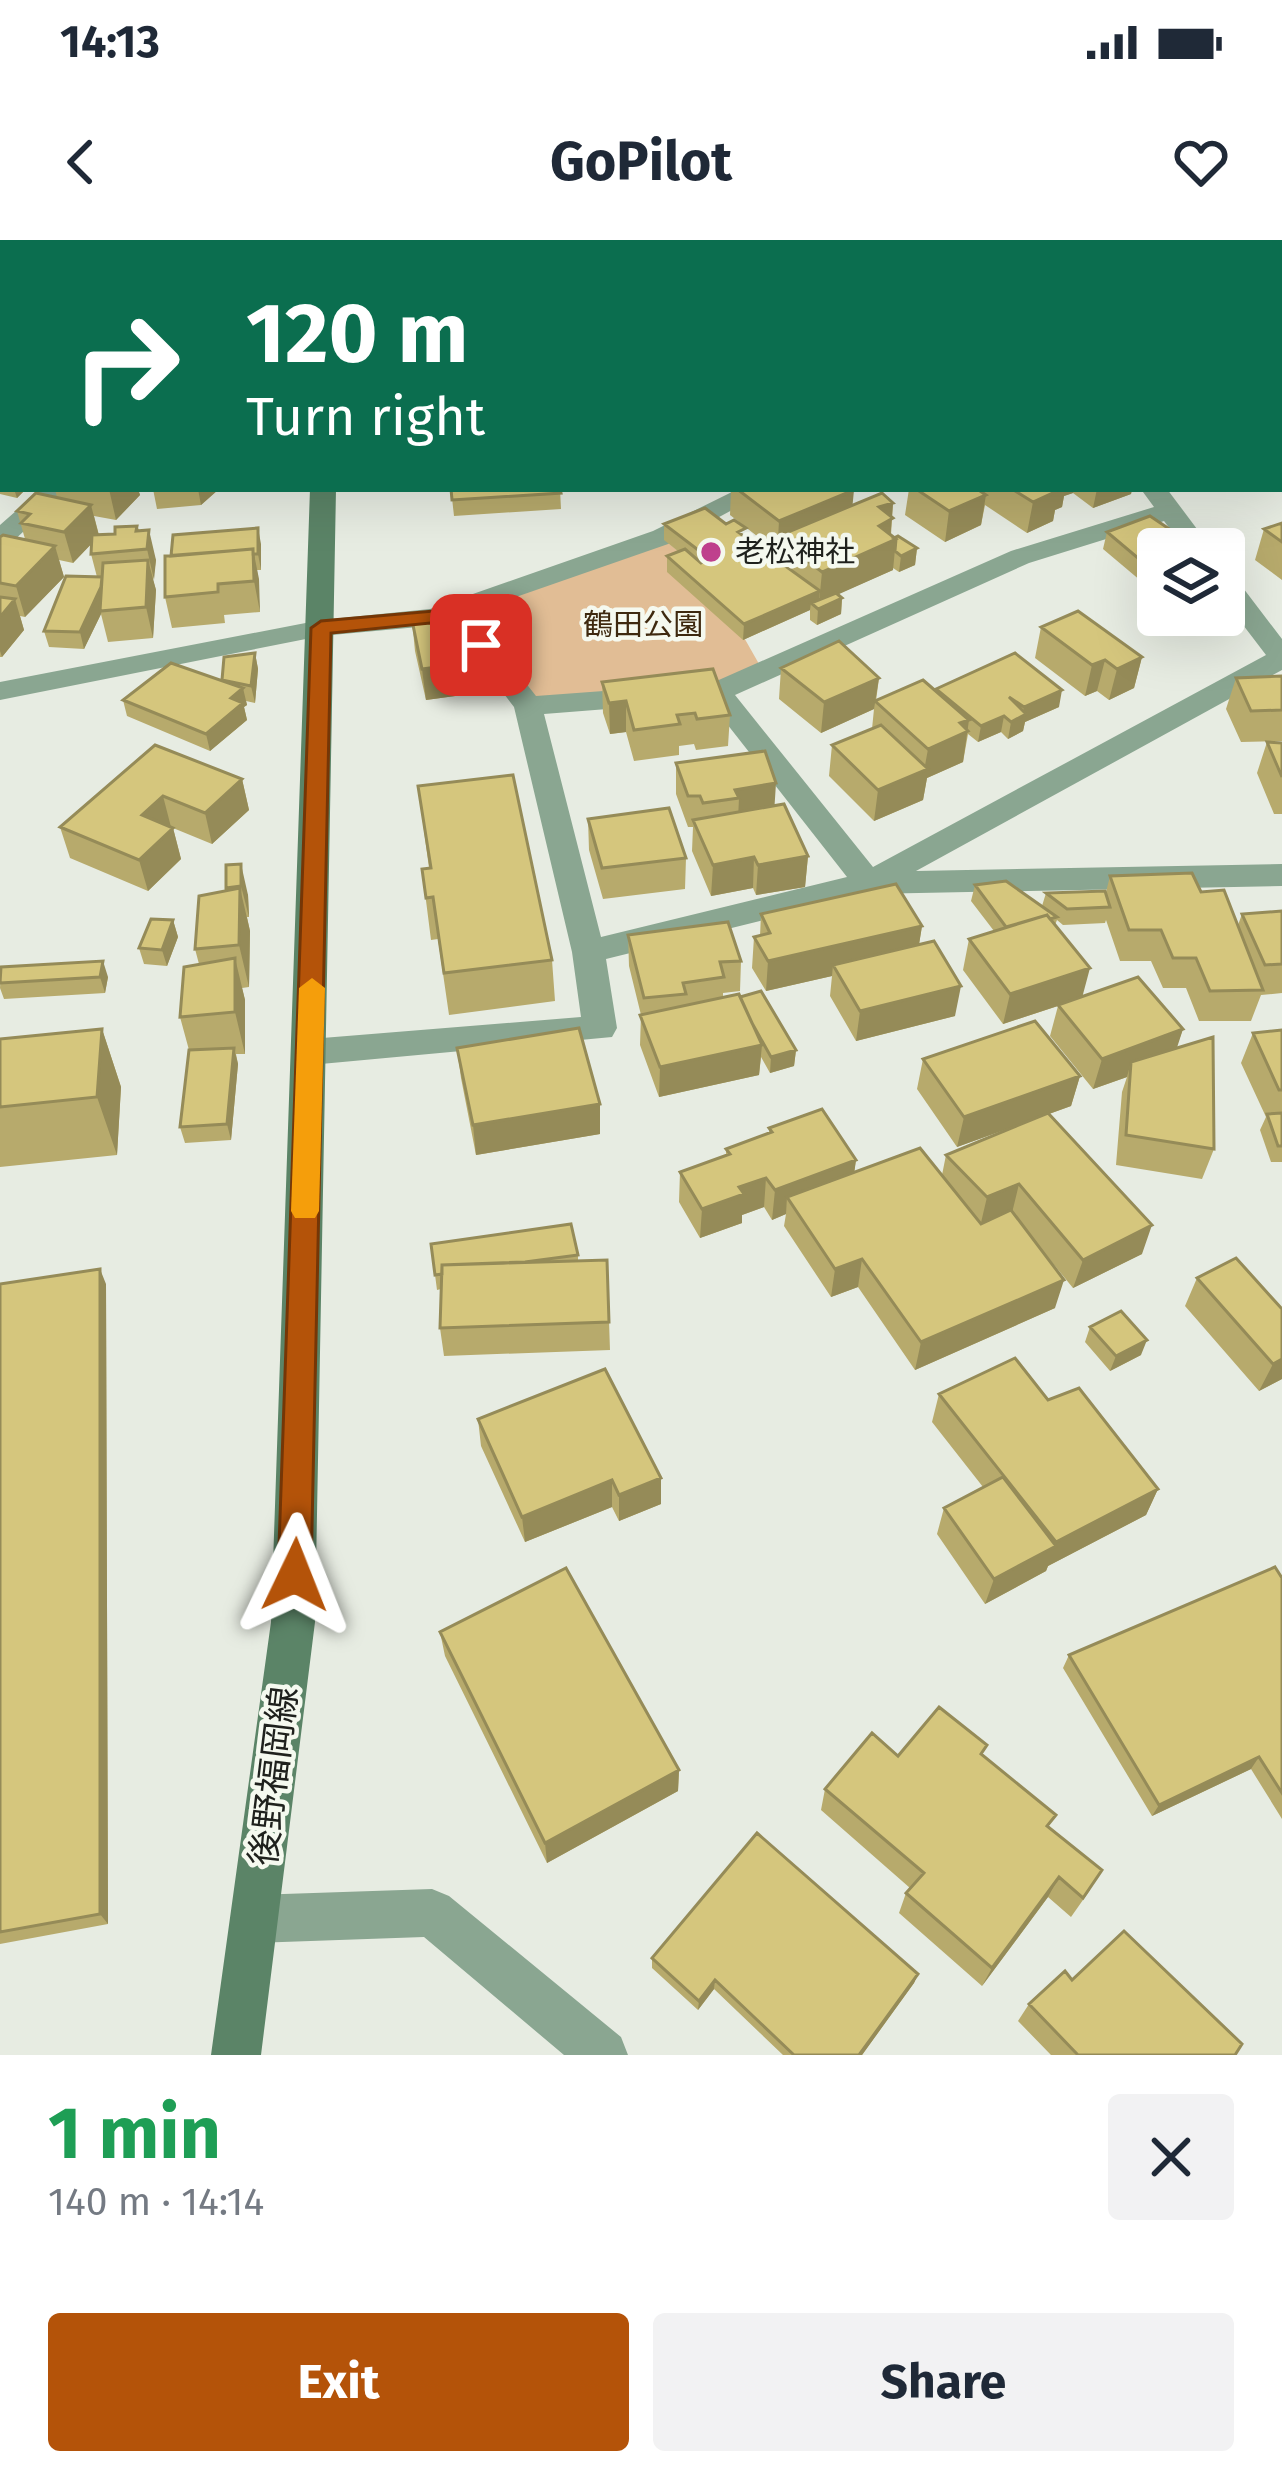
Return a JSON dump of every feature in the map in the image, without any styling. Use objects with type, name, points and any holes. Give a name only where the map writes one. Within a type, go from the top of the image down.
[{"type":"main road","name":"後野福岡線","points":[[236,2055],[293,1622],[323,492]]},
{"type":"street","points":[[0,539],[53,492]]},
{"type":"street","points":[[0,691],[321,628],[434,617],[662,537],[752,492]]},
{"type":"street","points":[[528,706],[717,692],[1020,557],[1162,500],[1183,528]]},
{"type":"street","points":[[869,884],[1282,658],[1273,632],[1245,603]]},
{"type":"street","points":[[310,1052],[600,1028],[587,952],[528,706],[481,645],[434,617]]},
{"type":"street","points":[[717,692],[869,884]]},
{"type":"street","points":[[587,952],[869,884],[1282,874]]},
{"type":"street","points":[[254,1919],[431,1913],[603,2055]]},
{"type":"green space","name":"鶴田公園","points":[[664,540],[708,574],[763,671],[717,692],[528,706],[481,645],[434,617]]},
{"type":"building","points":[[451,492],[561,493],[452,500]]},
{"type":"building","points":[[741,492],[849,492],[779,521]]},
{"type":"building","points":[[920,492],[986,495],[949,511]]},
{"type":"building","points":[[1017,492],[1055,492],[1033,502]]},
{"type":"building","points":[[36,493],[91,505],[64,532],[21,523],[30,514],[17,511]]},
{"type":"building","points":[[882,493],[893,503],[879,507],[893,518],[879,526],[896,539],[822,572],[776,537]]},
{"type":"building","points":[[705,508],[726,524],[734,520],[746,528],[738,532],[820,591],[744,624],[667,556],[685,549],[701,563],[710,559],[664,524]]},
{"type":"building","points":[[1150,516],[1168,528],[1137,528],[1137,557],[1107,532]]},
{"type":"building","points":[[1282,523],[1282,542],[1264,529]]},
{"type":"building","points":[[137,526],[136,531],[149,530],[147,549],[91,554],[92,535]]},
{"type":"building","points":[[258,528],[258,554],[253,549],[171,556],[173,535]]},
{"type":"building","points":[[3,535],[55,546],[16,586],[0,583]]},
{"type":"building","points":[[898,536],[917,548],[901,556],[895,551]]},
{"type":"building","points":[[253,549],[254,581],[218,584],[218,592],[165,597],[165,556]]},
{"type":"building","points":[[148,560],[146,607],[100,611],[103,563]]},
{"type":"building","points":[[66,576],[102,577],[101,587],[80,632],[44,631]]},
{"type":"building","points":[[836,593],[842,598],[818,609],[811,603]]},
{"type":"building","points":[[0,597],[15,599],[0,617]]},
{"type":"building","points":[[1078,611],[1142,657],[1117,669],[1105,660],[1092,665],[1041,627]]},
{"type":"building","points":[[463,614],[475,662],[422,669],[412,620]]},
{"type":"building","points":[[839,641],[879,678],[824,702],[781,668]]},
{"type":"building","points":[[255,653],[251,686],[222,680],[224,657]]},
{"type":"building","points":[[1015,653],[1062,690],[1024,707],[1009,697],[1026,714],[1011,722],[1004,716],[981,726],[936,689]]},
{"type":"building","points":[[171,663],[243,688],[231,698],[243,703],[206,734],[123,700]]},
{"type":"building","points":[[713,669],[730,715],[697,719],[695,713],[677,715],[680,724],[634,730],[626,701],[609,703],[602,682]]},
{"type":"building","points":[[1282,676],[1282,710],[1251,711],[1236,678]]},
{"type":"building","points":[[923,680],[969,720],[960,723],[968,731],[928,749],[875,701]]},
{"type":"building","points":[[881,725],[928,769],[878,790],[832,745]]},
{"type":"building","points":[[1267,742],[1282,743],[1282,777]]},
{"type":"building","points":[[155,745],[242,779],[205,813],[163,796],[142,815],[173,828],[139,860],[60,827]]},
{"type":"building","points":[[765,751],[776,783],[735,790],[739,798],[703,803],[700,796],[688,796],[676,763]]},
{"type":"building","points":[[513,775],[552,960],[444,973],[433,897],[426,898],[422,869],[431,868],[418,786]]},
{"type":"building","points":[[784,804],[808,856],[758,865],[754,857],[713,865],[693,820]]},
{"type":"building","points":[[669,808],[686,858],[602,868],[588,819]]},
{"type":"building","points":[[241,864],[241,886],[226,888],[226,865]]},
{"type":"building","points":[[1192,873],[1201,892],[1224,890],[1263,990],[1210,991],[1196,958],[1173,958],[1161,930],[1129,930],[1110,876]]},
{"type":"building","points":[[1006,881],[1057,917],[1047,915],[1006,927],[975,885]]},
{"type":"building","points":[[896,884],[922,926],[768,961],[754,937],[770,933],[761,914]]},
{"type":"building","points":[[240,888],[239,945],[195,949],[199,896]]},
{"type":"building","points":[[1105,891],[1110,907],[1067,909],[1046,893]]},
{"type":"building","points":[[1282,911],[1282,964],[1265,965],[1242,914]]},
{"type":"building","points":[[1047,915],[1090,968],[1010,994],[969,939]]},
{"type":"building","points":[[151,919],[173,920],[162,950],[139,948]]},
{"type":"building","points":[[728,922],[741,961],[720,962],[724,977],[683,983],[686,994],[644,998],[628,935]]},
{"type":"building","points":[[934,941],[961,986],[860,1011],[833,965]]},
{"type":"building","points":[[235,958],[235,1012],[180,1017],[184,967]]},
{"type":"building","points":[[103,961],[100,977],[0,983],[1,967]]},
{"type":"building","points":[[1138,977],[1183,1029],[1102,1059],[1058,1005]]},
{"type":"building","points":[[761,991],[796,1050],[771,1057],[740,997]]},
{"type":"building","points":[[739,994],[762,1045],[660,1067],[640,1015]]},
{"type":"building","points":[[1035,1021],[1080,1076],[964,1117],[923,1059]]},
{"type":"building","points":[[579,1028],[600,1104],[473,1125],[457,1048]]},
{"type":"building","points":[[102,1029],[97,1097],[0,1107],[0,1039]]},
{"type":"building","points":[[1282,1030],[1282,1090],[1279,1090],[1253,1033]]},
{"type":"building","points":[[1213,1037],[1214,1149],[1126,1135],[1131,1062]]},
{"type":"building","points":[[234,1048],[227,1124],[180,1127],[189,1050]]},
{"type":"building","points":[[822,1109],[856,1160],[775,1190],[766,1178],[739,1187],[744,1194],[702,1209],[680,1172],[730,1154],[726,1149],[772,1132],[769,1128]]},
{"type":"building","points":[[1048,1113],[1152,1225],[1083,1260],[1019,1184],[987,1197],[946,1155]]},
{"type":"building","points":[[1282,1113],[1282,1146],[1278,1146],[1267,1114]]},
{"type":"building","points":[[920,1148],[981,1224],[1011,1210],[1064,1280],[921,1342],[862,1259],[835,1269],[787,1197]]},
{"type":"building","points":[[571,1224],[578,1255],[442,1265],[442,1274],[435,1275],[431,1244]]},
{"type":"building","points":[[1236,1258],[1282,1309],[1282,1359],[1273,1364],[1197,1278]]},
{"type":"building","points":[[607,1260],[609,1322],[440,1328],[442,1265]]},
{"type":"building","points":[[100,1269],[100,1914],[0,1932],[0,1284]]},
{"type":"building","points":[[1121,1311],[1147,1340],[1116,1356],[1090,1327]]},
{"type":"building","points":[[1015,1358],[1048,1400],[1079,1388],[1158,1489],[1056,1542],[939,1394]]},
{"type":"building","points":[[605,1369],[661,1478],[619,1495],[612,1480],[522,1517],[478,1419]]},
{"type":"building","points":[[1003,1477],[1056,1546],[994,1579],[944,1508]]},
{"type":"building","points":[[1275,1567],[1282,1578],[1282,1793],[1259,1757],[1159,1805],[1069,1655]]},
{"type":"building","points":[[566,1568],[679,1770],[545,1843],[440,1632]]},
{"type":"building","points":[[939,1707],[987,1745],[981,1754],[1056,1815],[1047,1826],[1102,1870],[1083,1898],[1059,1877],[992,1968],[906,1893],[924,1873],[825,1789],[872,1733],[898,1756]]},
{"type":"building","points":[[757,1833],[918,1974],[859,2055],[794,2055],[715,1980],[699,2001],[652,1958]]},
{"type":"building","points":[[1124,1931],[1242,2044],[1235,2055],[1078,2055],[1029,2004],[1065,1971],[1072,1980]]},
{"type":"slow traffic","points":[[305,1211],[312,988]]},
{"type":"place","name":"老松神社","points":[[711,552]]},
{"type":"route","points":[[295,1575],[321,628],[434,617],[481,645]]}]
